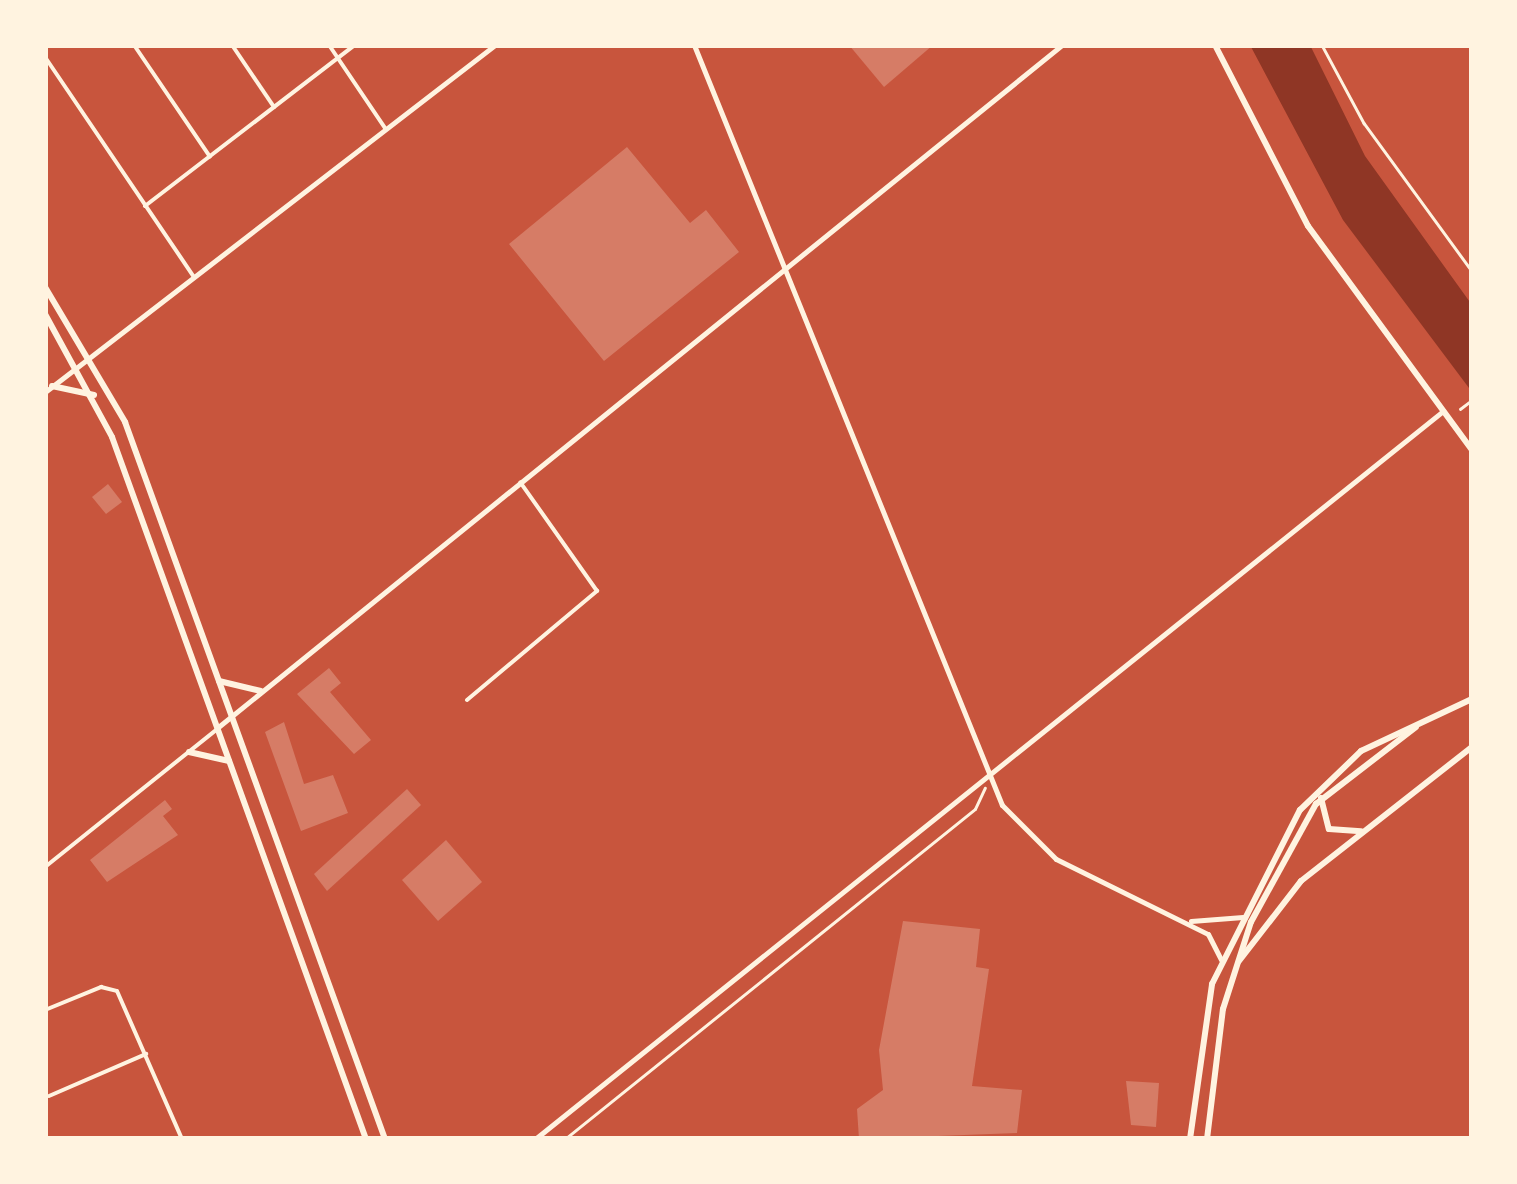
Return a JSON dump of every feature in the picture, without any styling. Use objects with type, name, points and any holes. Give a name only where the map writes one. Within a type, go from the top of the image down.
[{"type":"main road","points":[[1215,45],[1308,226],[1472,450]]},
{"type":"main road","points":[[45,287],[91,355],[232,716],[385,1139]]},
{"type":"main road","points":[[45,314],[95,396],[366,1139]]},
{"type":"main road","points":[[49,389],[95,396]]},
{"type":"main road","points":[[218,681],[260,692]]},
{"type":"main road","points":[[1190,1139],[1204,1018],[1221,960],[1320,785],[1362,751],[1472,699]]},
{"type":"main road","points":[[1207,1139],[1234,969],[1321,798],[1425,720]]},
{"type":"main road","points":[[1234,969],[1289,894],[1362,831],[1472,748]]},
{"type":"main road","points":[[189,752],[229,761]]},
{"type":"main road","points":[[1321,798],[1332,832],[1362,831]]},
{"type":"street","points":[[134,45],[210,158]]},
{"type":"street","points":[[232,45],[274,108]]},
{"type":"street","points":[[329,45],[386,129]]},
{"type":"street","points":[[145,206],[355,45]]},
{"type":"street","points":[[49,389],[495,45]]},
{"type":"street","points":[[694,45],[779,273],[987,777],[1014,822],[1051,856],[1183,919],[1214,940],[1221,960]]},
{"type":"street","points":[[45,867],[1062,45]]},
{"type":"street","points":[[45,57],[194,277]]},
{"type":"street","points":[[536,1139],[1446,410]]},
{"type":"street","points":[[467,700],[597,590],[520,482]]},
{"type":"street","points":[[1183,919],[1215,926],[1244,917]]},
{"type":"street","points":[[45,1010],[112,988],[146,1054],[182,1139]]},
{"type":"street","points":[[49,1096],[146,1054]]},
{"type":"path","points":[[1322,45],[1368,130],[1472,272]]},
{"type":"path","points":[[1460,409],[1472,400]]},
{"type":"path","points":[[565,1139],[984,796]]},
{"type":"shaded area","points":[[1250,45],[1310,45],[1365,156],[1472,305],[1472,392],[1343,220]]},
{"type":"building","points":[[849,45],[933,45],[884,87]]},
{"type":"building","points":[[627,147],[690,223],[706,210],[739,252],[604,361],[509,244]]},
{"type":"building","points":[[108,484],[122,502],[106,514],[92,497]]},
{"type":"building","points":[[329,668],[341,683],[330,692],[371,740],[354,754],[297,694]]},
{"type":"building","points":[[284,722],[304,784],[333,775],[348,813],[301,831],[265,732]]},
{"type":"building","points":[[407,789],[421,805],[327,891],[314,874]]},
{"type":"building","points":[[165,800],[172,809],[163,816],[178,835],[107,882],[90,860]]},
{"type":"building","points":[[446,840],[482,882],[438,921],[402,880]]},
{"type":"building","points":[[903,921],[980,929],[976,967],[989,969],[972,1086],[1022,1090],[1017,1133],[859,1139],[857,1109],[883,1090],[879,1050]]},
{"type":"building","points":[[1126,1081],[1159,1083],[1156,1127],[1131,1125]]}]
